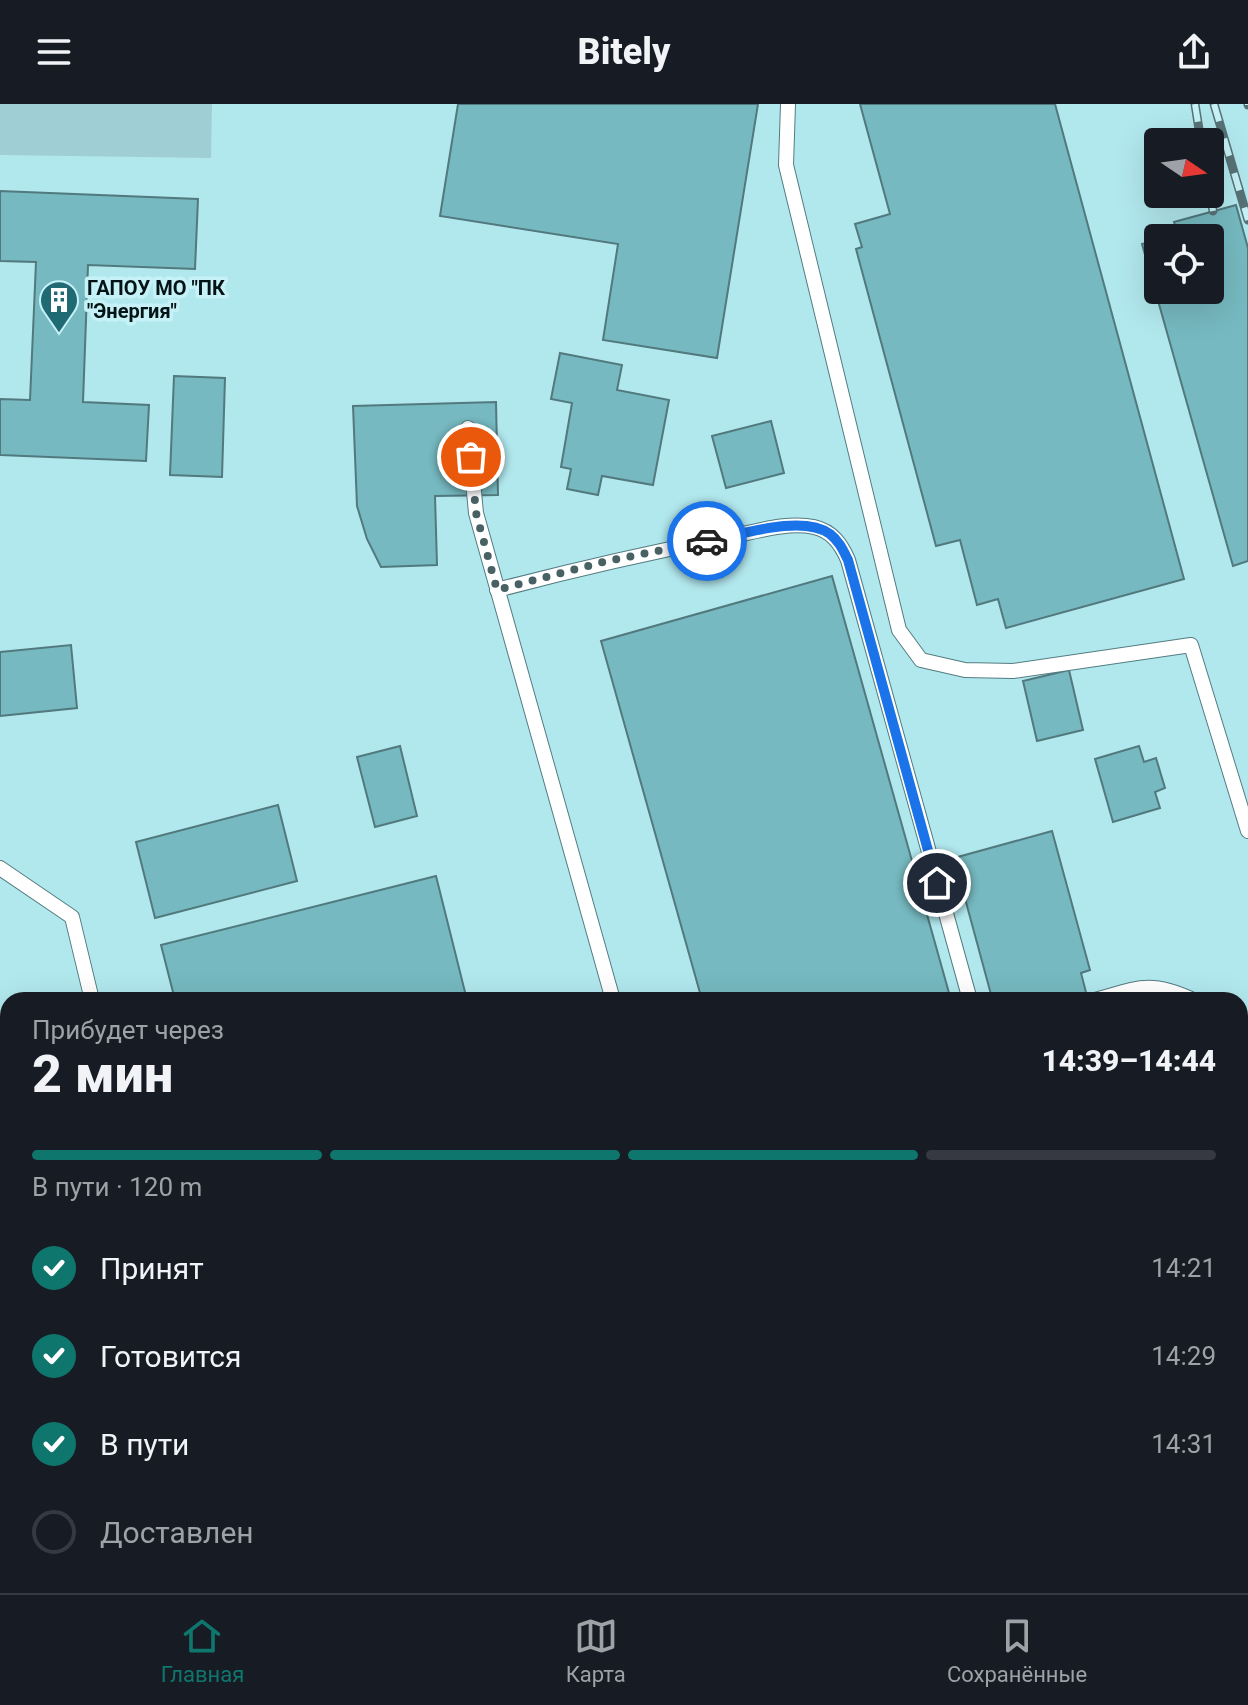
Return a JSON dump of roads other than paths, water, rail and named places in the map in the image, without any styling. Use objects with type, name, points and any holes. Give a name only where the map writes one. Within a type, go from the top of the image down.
[{"type":"lane","points":[[788,104],[786,165],[899,630],[921,660],[965,670],[1013,671],[1191,645],[1248,831]]},
{"type":"lane","points":[[468,428],[476,513],[611,992]]},
{"type":"lane","points":[[497,590],[603,562],[785,526],[817,528],[831,534],[841,544],[848,560],[968,992]]},
{"type":"lane","points":[[0,868],[72,917],[90,992]]},
{"type":"lane","points":[[1127,992],[1151,986],[1175,992]]},
{"type":"railway","points":[[1195,104],[1199,128]]},
{"type":"railway","points":[[1214,104],[1248,220]]},
{"type":"place","name":"ГАПОУ МО \"ПК \"Энергия\"","points":[[59,334]]}]
